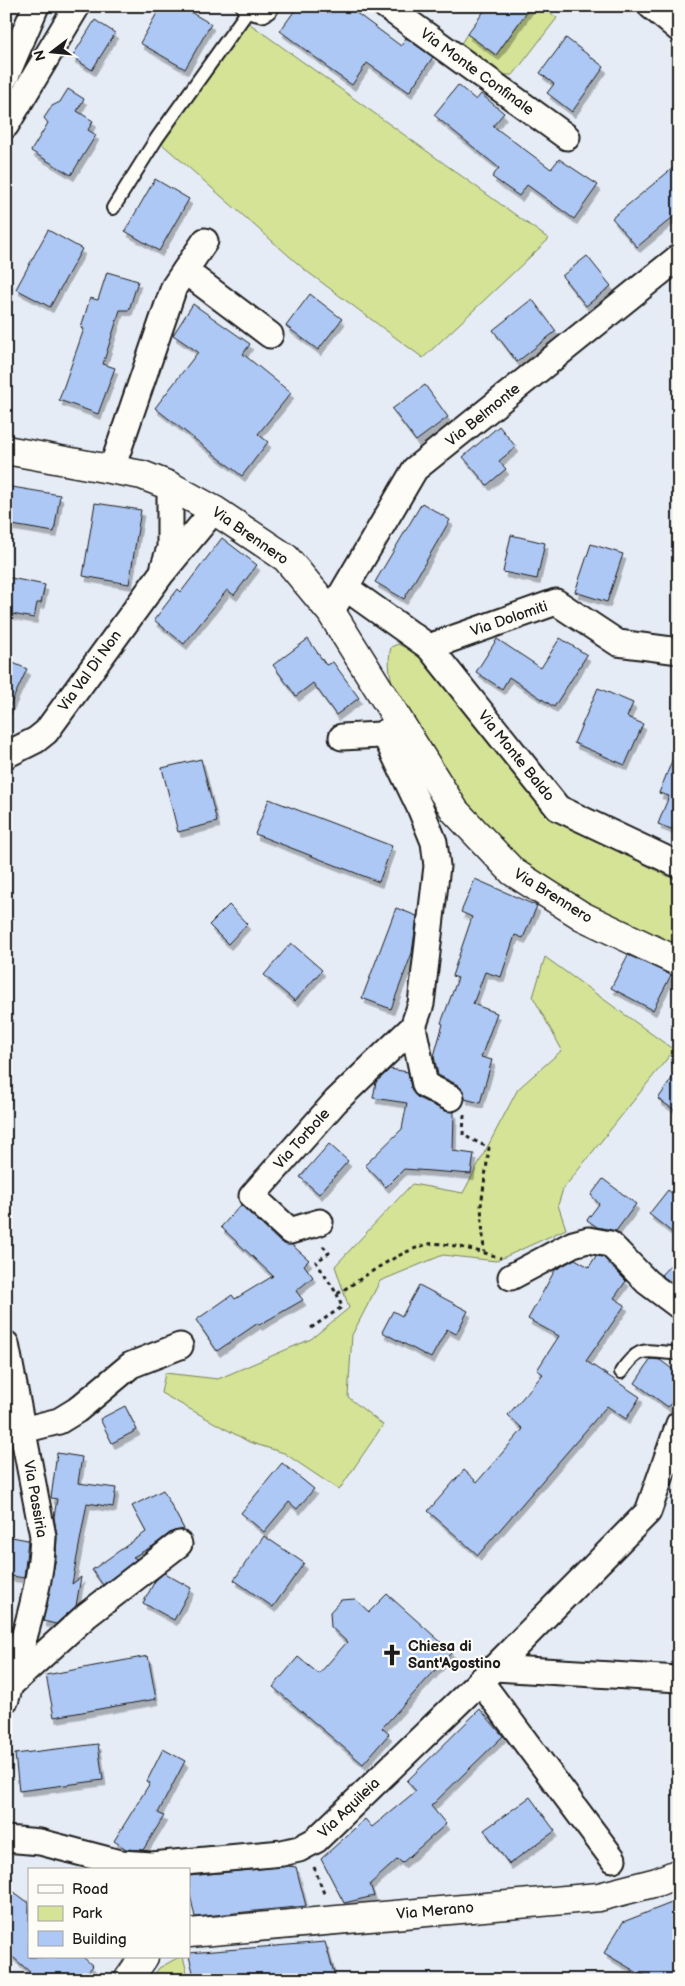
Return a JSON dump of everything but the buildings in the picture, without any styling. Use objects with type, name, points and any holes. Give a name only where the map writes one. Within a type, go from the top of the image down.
[{"type":"street","points":[[6,76],[36,6]]},
{"type":"street","points":[[6,125],[77,6]]},
{"type":"street","name":"Via Monte Confinale","points":[[386,6],[567,137]]},
{"type":"street","points":[[651,6],[679,28]]},
{"type":"street","points":[[112,468],[174,287],[205,241]]},
{"type":"street","name":"Via Belmonte","points":[[331,612],[416,469],[679,257]]},
{"type":"street","points":[[185,271],[270,335]]},
{"type":"street","name":"Via Brennero","points":[[6,450],[142,475],[170,486],[214,510],[286,558],[331,612],[392,729],[455,812],[512,872],[582,916],[679,962]]},
{"type":"street","name":"Via Val Di Non","points":[[162,573],[170,548],[170,486]]},
{"type":"street","name":"Via Val Di Non","points":[[6,755],[36,740],[46,732],[162,573],[214,510]]},
{"type":"street","points":[[346,588],[429,647]]},
{"type":"street","name":"Via Dolomiti","points":[[429,647],[556,602],[618,643],[679,652]]},
{"type":"street","name":"Via Monte Baldo","points":[[429,647],[558,808],[679,865]]},
{"type":"street","points":[[342,737],[392,729]]},
{"type":"street","name":"Via Torbole","points":[[313,1224],[290,1231],[252,1196],[336,1101],[413,1027],[421,1004],[438,866],[434,842],[392,729]]},
{"type":"street","points":[[413,1027],[425,1085],[451,1098]]},
{"type":"street","points":[[520,1273],[573,1244],[588,1240],[610,1244],[648,1282],[679,1306]]},
{"type":"street","name":"Via Passiria","points":[[6,1344],[43,1536],[42,1555],[27,1625],[8,1692]]},
{"type":"street","points":[[23,1430],[59,1421],[77,1410],[131,1365],[180,1346]]},
{"type":"street","name":"Via Aquileia","points":[[6,1838],[40,1842],[120,1863],[152,1865],[282,1854],[306,1846],[316,1840],[487,1675],[648,1512],[679,1424]]},
{"type":"street","name":"Via Passiria","points":[[8,1692],[87,1614],[179,1544]]},
{"type":"street","points":[[487,1675],[679,1679]]},
{"type":"street","points":[[487,1675],[613,1859]]},
{"type":"street","name":"Via Merano","points":[[190,1933],[599,1897],[657,1882],[679,1873]]},
{"type":"street","points":[[128,1980],[143,1958]]},
{"type":"lane","points":[[113,208],[157,138],[255,7]]},
{"type":"lane","points":[[621,1372],[631,1357],[641,1350],[679,1353]]},
{"type":"path","points":[[451,1098],[465,1105],[464,1135],[489,1148],[481,1206],[484,1252]]},
{"type":"path","points":[[311,1328],[342,1307],[337,1294],[316,1262],[329,1253],[313,1224]]},
{"type":"path","points":[[337,1294],[396,1258],[430,1244],[484,1252],[520,1273]]},
{"type":"path","points":[[306,1846],[334,1920]]},
{"type":"green space","points":[[504,6],[542,6],[557,18],[513,75],[504,75],[460,45],[467,34],[496,55],[522,19]]},
{"type":"green space","points":[[246,21],[549,239],[423,358],[305,270],[162,144]]},
{"type":"green space","points":[[398,644],[426,658],[552,816],[679,882],[679,954],[589,909],[522,864],[462,802],[395,692],[390,676],[389,658],[391,647]]},
{"type":"green space","points":[[545,957],[674,1050],[563,1189],[558,1205],[566,1229],[496,1261],[443,1255],[380,1281],[352,1335],[348,1397],[383,1425],[339,1490],[284,1453],[249,1442],[161,1393],[165,1373],[218,1379],[311,1339],[349,1308],[335,1266],[412,1184],[463,1193],[518,1089],[562,1050],[533,997]]},
{"type":"green space","points":[[177,1958],[183,1958],[189,1980],[151,1980],[159,1968]]},
{"type":"place","name":"Chiesa di Sant'Agostino","points":[[392,1655]]}]
